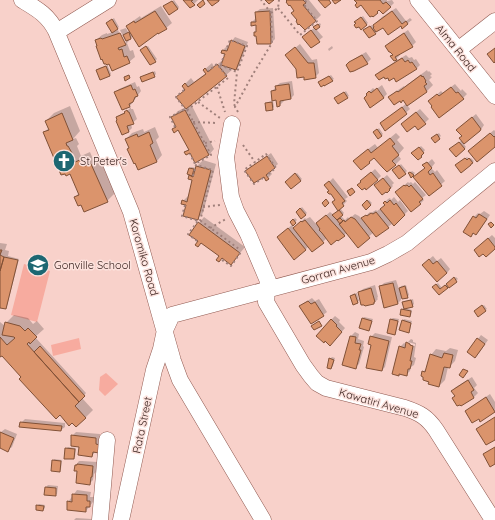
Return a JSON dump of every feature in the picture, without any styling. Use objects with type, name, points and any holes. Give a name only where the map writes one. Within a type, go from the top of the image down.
[{"type":"street","name":"Koromiko Road","points":[[22,0],[45,15],[52,22],[132,212],[173,361],[180,380],[263,520]]},
{"type":"street","points":[[56,31],[108,0]]},
{"type":"street","name":"Alma Road","points":[[418,0],[458,50],[492,88]]},
{"type":"street","points":[[458,50],[495,21]]},
{"type":"street","name":"Kawatiri Avenue","points":[[233,124],[226,157],[232,197],[237,213],[260,260],[268,281],[266,302],[299,359],[317,383],[326,388],[415,411],[430,421],[493,520]]},
{"type":"street","name":"Gorran Avenue","points":[[165,330],[172,315],[371,262],[388,254],[406,242],[495,171]]},
{"type":"street","name":"Rata Street","points":[[121,520],[154,370],[165,330]]},
{"type":"street","points":[[100,520],[107,440]]},
{"type":"path","points":[[235,107],[272,43],[271,13],[261,0]]},
{"type":"path","points":[[279,0],[278,8],[300,35],[317,21],[305,6],[305,0]]},
{"type":"path","points":[[271,13],[278,8]]},
{"type":"path","points":[[226,50],[230,40],[247,46],[237,72],[233,124]]},
{"type":"path","points":[[220,66],[224,55]]},
{"type":"path","points":[[208,71],[217,64],[237,72]]},
{"type":"path","points":[[175,127],[170,117],[198,102],[228,78],[220,66]]},
{"type":"path","points":[[217,87],[226,115],[233,124],[241,143],[255,162]]},
{"type":"path","points":[[184,90],[176,97],[186,109],[211,155],[195,164],[190,154]]},
{"type":"path","points":[[198,102],[221,119],[233,124]]},
{"type":"path","points":[[193,122],[233,124]]},
{"type":"path","points":[[263,178],[254,184],[244,170],[266,154],[276,168],[267,175]]},
{"type":"path","points":[[193,176],[196,165],[213,170],[199,221],[188,234],[197,241]]},
{"type":"path","points":[[185,206],[182,216],[199,221],[242,251],[231,266],[222,260]]},
{"type":"path","points":[[210,228],[237,213]]},
{"type":"shaded area","points":[[24,264],[50,271],[37,322],[11,315]]},
{"type":"shaded area","points":[[79,338],[81,349],[53,356],[51,345]]},
{"type":"shaded area","points":[[106,373],[118,384],[105,396],[99,390],[100,377]]},
{"type":"building","points":[[183,0],[193,0],[191,1],[195,5],[190,8]]},
{"type":"building","points":[[203,0],[205,4],[200,8],[197,5]]},
{"type":"building","points":[[207,0],[219,0],[219,1],[212,6]]},
{"type":"building","points":[[265,0],[274,0],[269,4]]},
{"type":"building","points":[[286,0],[303,0],[306,3],[303,5],[316,21],[305,30],[299,24],[298,25],[297,20],[291,13],[294,11]]},
{"type":"building","points":[[318,0],[329,0],[331,3],[325,8]]},
{"type":"building","points":[[332,0],[341,0],[335,4]]},
{"type":"building","points":[[354,0],[380,0],[383,4],[386,2],[391,7],[383,14],[379,10],[373,17],[370,17],[361,5],[357,8],[355,5],[357,3]]},
{"type":"building","points":[[172,1],[178,9],[169,15],[163,6]]},
{"type":"building","points":[[155,11],[167,29],[158,33],[139,47],[126,26],[134,21],[135,23]]},
{"type":"building","points":[[270,11],[271,44],[257,44],[256,36],[254,36],[254,32],[256,32],[256,25],[251,26],[251,22],[256,22],[255,12]]},
{"type":"building","points":[[392,11],[402,24],[406,21],[408,24],[402,29],[401,26],[388,35],[383,28],[376,32],[373,25]]},
{"type":"building","points":[[361,17],[367,25],[361,30],[359,27],[356,28],[354,25],[356,23],[354,22]]},
{"type":"building","points":[[112,19],[118,29],[112,33],[106,23]]},
{"type":"building","points":[[318,24],[320,27],[316,30],[313,27]]},
{"type":"building","points":[[370,26],[376,34],[369,38],[363,30]]},
{"type":"building","points":[[311,30],[320,42],[311,48],[302,37]]},
{"type":"building","points":[[129,32],[131,39],[126,41],[123,35]]},
{"type":"building","points":[[120,33],[126,45],[118,48],[119,50],[122,49],[124,57],[127,56],[130,63],[112,71],[109,64],[104,64],[102,59],[101,60],[95,40]]},
{"type":"building","points":[[404,33],[413,47],[395,57],[397,60],[394,61],[390,56],[393,55],[385,46]]},
{"type":"building","points":[[231,40],[245,46],[236,70],[221,65],[225,54],[221,53],[222,50],[227,51]]},
{"type":"building","points":[[146,46],[156,62],[150,65],[140,50]]},
{"type":"building","points":[[295,47],[308,63],[314,63],[316,78],[304,80],[304,77],[297,78],[296,69],[285,55]]},
{"type":"building","points":[[495,48],[495,62],[494,63],[487,54]]},
{"type":"building","points":[[362,55],[368,64],[350,72],[346,65]]},
{"type":"building","points":[[402,58],[405,62],[408,60],[410,63],[412,62],[417,69],[396,82],[394,78],[389,81],[388,78],[385,79],[384,77],[379,80],[375,75]]},
{"type":"building","points":[[217,64],[227,76],[186,109],[176,97],[185,90],[182,86],[185,83],[188,87],[206,74],[203,70],[205,68],[208,72]]},
{"type":"building","points":[[106,66],[110,76],[100,80],[96,70]]},
{"type":"building","points":[[153,72],[155,77],[142,82],[140,77]]},
{"type":"building","points":[[129,75],[130,78],[125,81],[124,77]]},
{"type":"building","points":[[421,75],[426,81],[425,82],[427,84],[424,86],[427,92],[407,106],[403,100],[401,103],[400,101],[394,105],[388,97],[397,91],[398,92]]},
{"type":"building","points":[[329,76],[333,81],[321,87],[318,82]]},
{"type":"building","points":[[289,84],[291,99],[280,101],[280,106],[277,107],[276,100],[272,101],[271,91],[276,90],[275,86]]},
{"type":"building","points":[[131,85],[133,90],[135,89],[138,96],[135,97],[133,102],[129,104],[130,107],[122,110],[114,92]]},
{"type":"building","points":[[451,87],[464,99],[439,118],[428,101],[437,94],[439,96]]},
{"type":"building","points":[[377,88],[384,98],[370,108],[364,98],[369,91],[371,93]]},
{"type":"building","points":[[344,92],[348,98],[338,104],[334,98]]},
{"type":"building","points":[[272,102],[273,110],[266,111],[265,103]]},
{"type":"building","points":[[402,107],[407,114],[385,131],[380,123]]},
{"type":"building","points":[[127,110],[134,124],[127,126],[129,132],[122,135],[116,121],[116,117],[125,113],[124,112]]},
{"type":"building","points":[[185,110],[209,155],[195,163],[190,153],[186,155],[184,152],[189,150],[178,130],[174,133],[172,129],[176,127],[171,117]]},
{"type":"building","points":[[416,112],[426,124],[418,130],[415,126],[407,132],[401,124]]},
{"type":"building","name":"St Peter's","points":[[62,113],[73,140],[66,143],[72,153],[70,154],[73,163],[82,159],[85,166],[91,164],[108,202],[84,212],[81,205],[78,206],[74,197],[79,195],[70,174],[66,176],[65,174],[61,175],[43,132],[49,130],[45,121]]},
{"type":"building","points":[[472,117],[481,129],[464,144],[459,138],[462,136],[456,130]]},
{"type":"building","points":[[377,129],[382,136],[378,139],[373,132]]},
{"type":"building","points":[[149,132],[153,143],[150,145],[157,162],[138,170],[127,149],[129,148],[125,139],[137,134],[138,137]]},
{"type":"building","points":[[490,133],[494,137],[495,136],[495,147],[477,162],[468,151]]},
{"type":"building","points":[[437,134],[440,139],[435,143],[431,138]]},
{"type":"building","points":[[390,138],[395,144],[392,146],[399,155],[392,161],[396,165],[387,172],[374,158],[361,170],[353,161],[368,149],[371,153]]},
{"type":"building","points":[[459,142],[465,149],[456,157],[449,149]]},
{"type":"building","points":[[419,147],[424,153],[418,160],[411,153]]},
{"type":"building","points":[[267,156],[275,168],[266,175],[269,179],[266,181],[264,177],[254,183],[245,171]]},
{"type":"building","points":[[465,158],[467,160],[469,158],[473,163],[461,173],[455,165]]},
{"type":"building","points":[[427,162],[432,168],[428,172],[430,175],[433,173],[442,186],[429,196],[413,177],[425,168],[422,165]]},
{"type":"building","points":[[399,165],[406,174],[399,179],[392,170]]},
{"type":"building","points":[[196,166],[211,170],[198,220],[183,216],[186,205],[181,204],[182,200],[187,202],[192,180],[188,179],[189,175],[193,177]]},
{"type":"building","points":[[189,168],[194,169],[192,176],[187,174]]},
{"type":"building","points":[[371,172],[378,180],[366,190],[365,188],[362,190],[357,185]]},
{"type":"building","points":[[410,172],[414,175],[411,178],[408,173]]},
{"type":"building","points":[[295,173],[301,181],[291,189],[285,182]]},
{"type":"building","points":[[383,178],[391,188],[387,193],[386,192],[382,195],[374,185]]},
{"type":"building","points":[[329,181],[345,201],[342,203],[344,206],[338,211],[332,202],[335,200],[331,194],[327,192],[329,191],[324,185]]},
{"type":"building","points":[[404,185],[409,187],[411,185],[423,199],[419,202],[421,204],[411,212],[395,192]]},
{"type":"building","points":[[352,188],[355,192],[350,196],[347,191]]},
{"type":"building","points":[[326,199],[329,203],[325,207],[322,203]]},
{"type":"building","points":[[367,200],[371,205],[366,210],[362,205]]},
{"type":"building","points":[[390,200],[394,205],[396,203],[405,215],[394,226],[380,209],[385,205],[383,203],[385,201],[387,203]]},
{"type":"building","points":[[300,208],[306,215],[301,219],[296,212]]},
{"type":"building","points":[[339,210],[343,215],[337,220],[332,215]]},
{"type":"building","points":[[376,212],[389,228],[376,237],[361,218]]},
{"type":"building","points":[[479,214],[487,219],[476,235],[473,233],[471,237],[463,232],[473,216],[476,218]]},
{"type":"building","points":[[326,215],[345,236],[331,245],[319,230],[320,229],[316,223]]},
{"type":"building","points":[[351,217],[355,219],[370,238],[358,248],[339,224],[344,220],[345,222]]},
{"type":"building","points":[[340,218],[343,221],[340,224],[337,220]]},
{"type":"building","points":[[293,219],[296,223],[293,226],[290,222]]},
{"type":"building","points":[[305,220],[324,243],[312,252],[293,228],[301,221],[302,222]]},
{"type":"building","points":[[198,222],[240,253],[231,265],[222,258],[219,262],[216,260],[219,256],[201,243],[198,247],[195,245],[198,241],[189,235]]},
{"type":"building","points":[[491,222],[494,225],[491,228],[488,224]]},
{"type":"building","points":[[288,228],[306,250],[294,260],[277,237]]},
{"type":"building","points":[[488,238],[495,249],[486,257],[483,254],[479,257],[474,250]]},
{"type":"building","points":[[0,255],[4,257],[0,271]]},
{"type":"building","points":[[4,257],[18,260],[6,309],[0,308],[0,271]]},
{"type":"building","points":[[429,259],[433,264],[437,261],[447,273],[437,282],[422,265]]},
{"type":"building","points":[[454,277],[457,282],[449,288],[446,284]]},
{"type":"building","points":[[393,283],[398,304],[384,308],[379,286]]},
{"type":"building","points":[[436,284],[440,289],[445,285],[448,288],[439,295],[432,287]]},
{"type":"building","points":[[405,286],[408,298],[402,299],[399,288]]},
{"type":"building","points":[[371,288],[375,302],[374,304],[365,306],[361,305],[358,292]]},
{"type":"building","points":[[355,294],[358,303],[353,305],[350,296]]},
{"type":"building","points":[[411,300],[413,307],[404,309],[402,302]]},
{"type":"building","points":[[308,301],[311,304],[315,302],[324,316],[311,324],[299,306]]},
{"type":"building","points":[[482,305],[486,311],[478,317],[474,311]]},
{"type":"building","points":[[401,309],[411,311],[410,317],[400,315]]},
{"type":"building","points":[[362,318],[372,321],[369,331],[359,328]]},
{"type":"building","points":[[331,319],[342,332],[330,346],[316,336]]},
{"type":"building","points":[[390,319],[398,321],[395,335],[387,333]]},
{"type":"building","points":[[402,320],[411,323],[409,333],[399,330]]},
{"type":"building","points":[[319,321],[322,326],[314,330],[311,326]]},
{"type":"building","points":[[5,322],[20,326],[25,331],[28,328],[37,337],[30,344],[29,342],[27,344],[79,402],[75,406],[86,418],[76,427],[72,423],[69,426],[60,415],[56,419],[19,379],[21,377],[2,356],[0,357],[0,337],[7,345],[15,338],[2,335]]},
{"type":"building","points":[[350,336],[356,337],[355,343],[361,344],[356,369],[342,365]]},
{"type":"building","points":[[370,336],[389,341],[382,371],[366,368],[371,345],[368,344]]},
{"type":"building","points":[[477,338],[485,344],[475,358],[467,352]]},
{"type":"building","points":[[406,342],[413,346],[410,361],[412,361],[410,369],[408,369],[407,376],[392,374],[399,346],[405,348]]},
{"type":"building","points":[[40,346],[85,396],[79,402],[34,352]]},
{"type":"building","points":[[444,353],[453,355],[450,368],[444,367],[439,387],[428,384],[429,382],[423,380],[423,377],[421,376],[422,371],[425,372],[430,354],[442,358]]},
{"type":"building","points":[[329,358],[334,360],[331,369],[327,368]]},
{"type":"building","points":[[463,369],[468,371],[463,378],[459,375]]},
{"type":"building","points":[[468,380],[474,390],[471,392],[474,398],[461,406],[457,406],[452,398],[455,396],[451,391]]},
{"type":"building","points":[[486,397],[495,412],[480,422],[479,419],[472,423],[465,411]]},
{"type":"building","points":[[495,417],[495,440],[486,445],[476,429]]},
{"type":"building","points":[[20,422],[62,426],[61,431],[19,427]]},
{"type":"building","points":[[0,432],[14,438],[8,452],[0,448]]},
{"type":"building","points":[[71,435],[96,438],[96,444],[100,445],[99,453],[93,452],[92,457],[78,455],[79,447],[71,446]]},
{"type":"building","points":[[495,447],[495,464],[490,467],[483,454]]},
{"type":"building","points":[[65,448],[75,449],[74,459],[64,459]]},
{"type":"building","points":[[52,460],[61,461],[60,472],[51,471]]},
{"type":"building","points":[[75,465],[93,466],[90,485],[76,483],[77,471],[74,471]]},
{"type":"building","points":[[45,487],[56,488],[56,496],[44,495]]},
{"type":"building","points":[[72,494],[87,495],[87,501],[90,501],[90,507],[86,507],[86,512],[67,510],[67,501],[72,502]]},
{"type":"building","points":[[36,505],[44,506],[43,511],[36,510]]},
{"type":"place","name":"St Peter's","points":[[64,161]]},
{"type":"place","name":"Gonville School","points":[[38,265]]}]
